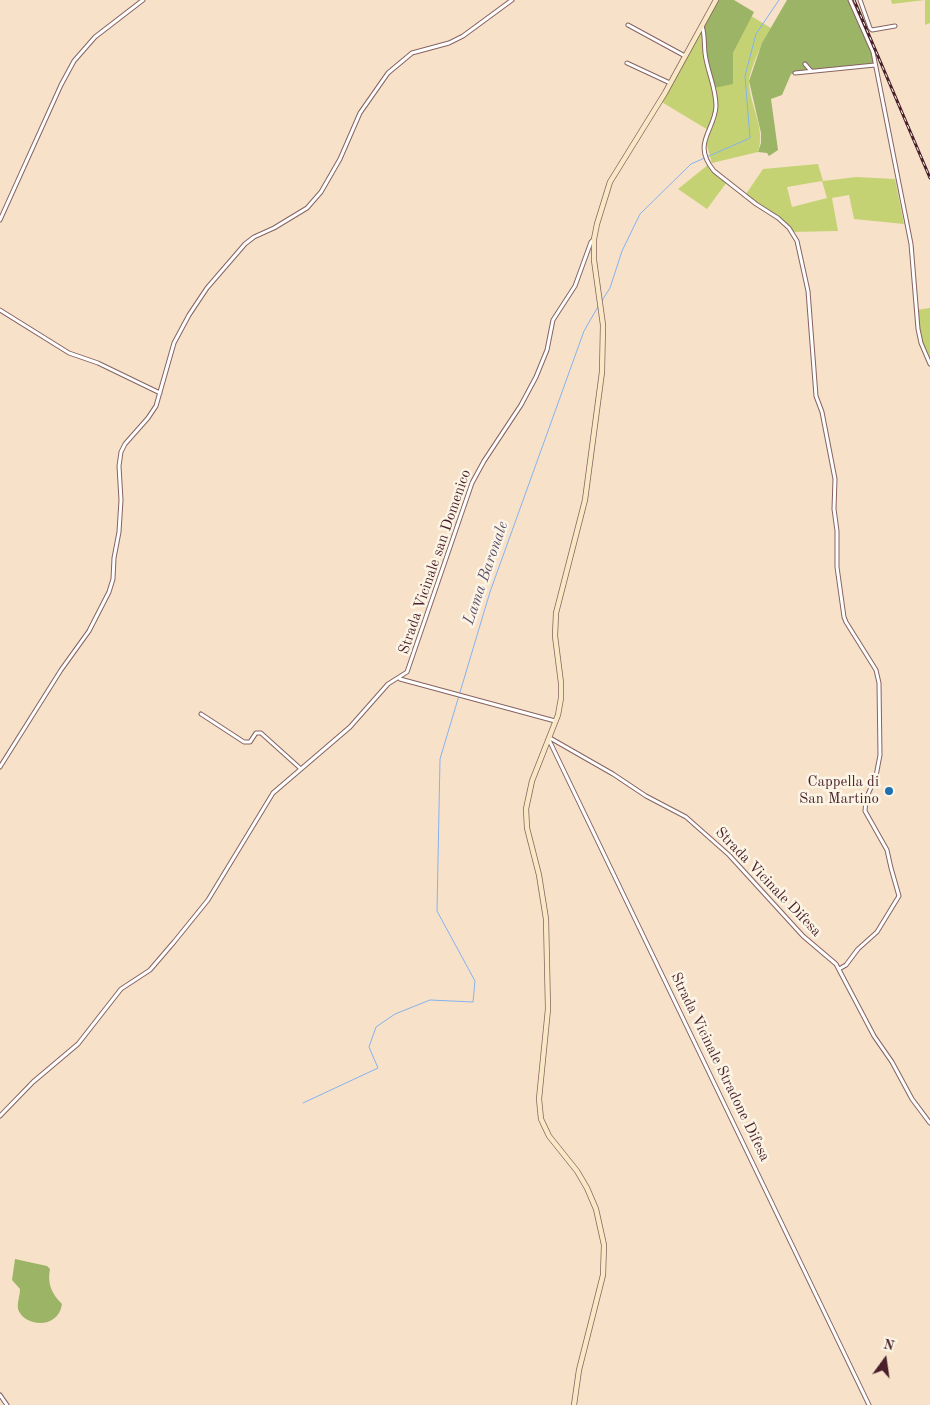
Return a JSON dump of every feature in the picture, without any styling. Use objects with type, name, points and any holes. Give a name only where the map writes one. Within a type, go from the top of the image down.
[{"type":"main road","points":[[574,1405],[579,1370],[602,1282],[604,1254],[601,1229],[591,1195],[577,1171],[546,1132],[539,1112],[548,1009],[546,919],[539,875],[527,828],[526,809],[529,788],[556,721],[561,698],[555,636],[556,613],[585,500],[603,365],[603,325],[594,260],[594,239],[597,224],[606,191],[612,179],[686,56],[716,0]]},
{"type":"street","points":[[0,220],[61,85],[74,61],[94,37],[143,0]]},
{"type":"street","points":[[0,767],[61,670],[89,631],[109,592],[113,579],[114,558],[119,532],[121,500],[119,466],[121,452],[125,444],[152,412],[160,393],[178,333],[206,290],[247,241],[301,212],[317,198],[340,160],[364,106],[388,74],[412,53],[453,42],[464,36],[512,0]]},
{"type":"street","points":[[850,0],[873,52],[911,244],[919,336],[930,364]]},
{"type":"street","points":[[860,0],[872,30],[895,26]]},
{"type":"street","points":[[628,25],[686,56]]},
{"type":"street","points":[[702,26],[705,54],[715,95],[715,114],[704,142],[706,157],[714,171],[756,204],[784,222],[798,245],[808,292],[816,396],[822,412],[836,479],[834,509],[837,531],[837,567],[844,617],[876,670],[879,684],[880,755],[876,776],[866,799],[865,811],[887,850],[900,894],[877,932],[858,950],[846,966],[839,970]]},
{"type":"street","points":[[627,64],[670,83]]},
{"type":"street","points":[[805,64],[812,71]]},
{"type":"street","points":[[795,73],[875,65]]},
{"type":"street","name":"Strada Vicinale san Domenico","points":[[0,1116],[32,1082],[78,1044],[121,989],[150,970],[174,942],[208,900],[268,798],[350,727],[384,687],[405,675],[409,669],[424,619],[441,576],[472,483],[484,461],[521,405],[536,376],[547,350],[553,320],[576,286],[591,242],[594,239]]},
{"type":"street","points":[[0,310],[66,351],[98,363],[160,393]]},
{"type":"street","points":[[399,678],[556,721]]},
{"type":"street","points":[[202,714],[244,742],[250,742],[256,733],[261,733],[301,769]]},
{"type":"street","name":"Strada Vicinale Difesa","points":[[549,739],[691,820],[729,855],[803,936],[833,960],[874,1036],[892,1062],[912,1099],[930,1123]]},
{"type":"street","name":"Strada Vicinale Stradone Difesa","points":[[549,739],[869,1405]]},
{"type":"street","points":[[0,1394],[7,1405]]},
{"type":"green space","points":[[716,0],[734,0],[754,12],[733,53],[733,84],[714,88],[706,58],[702,26]]},
{"type":"green space","points":[[787,0],[849,0],[869,46],[874,65],[791,74],[782,95],[771,99],[778,150],[769,156],[767,153],[758,152],[761,143],[761,133],[749,81],[762,43]]},
{"type":"green space","points":[[891,0],[925,0],[892,4]]},
{"type":"green space","points":[[925,0],[930,0],[930,23],[925,25]]},
{"type":"green space","points":[[751,16],[771,28],[754,63],[749,83],[759,126],[760,143],[758,152],[712,163],[705,139],[708,130],[660,101],[702,26],[733,84],[733,53]]},
{"type":"green space","points":[[709,164],[727,182],[707,209],[678,189]]},
{"type":"green space","points":[[818,164],[823,181],[856,177],[895,179],[904,224],[854,219],[849,195],[832,198],[838,231],[792,232],[772,212],[746,194],[763,169]],"holes":[[[822,181],[827,198],[792,207],[787,187]]]},
{"type":"green space","points":[[930,308],[930,364],[920,338],[916,310]]},
{"type":"green space","points":[[15,1259],[47,1266],[50,1269],[49,1279],[51,1288],[62,1304],[59,1313],[54,1319],[40,1323],[33,1322],[21,1315],[18,1309],[20,1289],[12,1280]]},
{"type":"waterway","name":"Lama Baronale","points":[[601,302],[610,288],[622,251],[640,214],[691,164],[750,138],[745,76],[756,34],[779,0]]},
{"type":"waterway","name":"Lama Baronale","points":[[303,1103],[378,1068],[369,1047],[376,1027],[395,1014],[430,1000],[473,1002],[475,981],[437,911],[440,759],[490,592],[584,331],[599,305]]},
{"type":"railway","points":[[854,0],[930,178]]},
{"type":"place","name":"Cappella di San Martino","points":[[889,791]]}]
